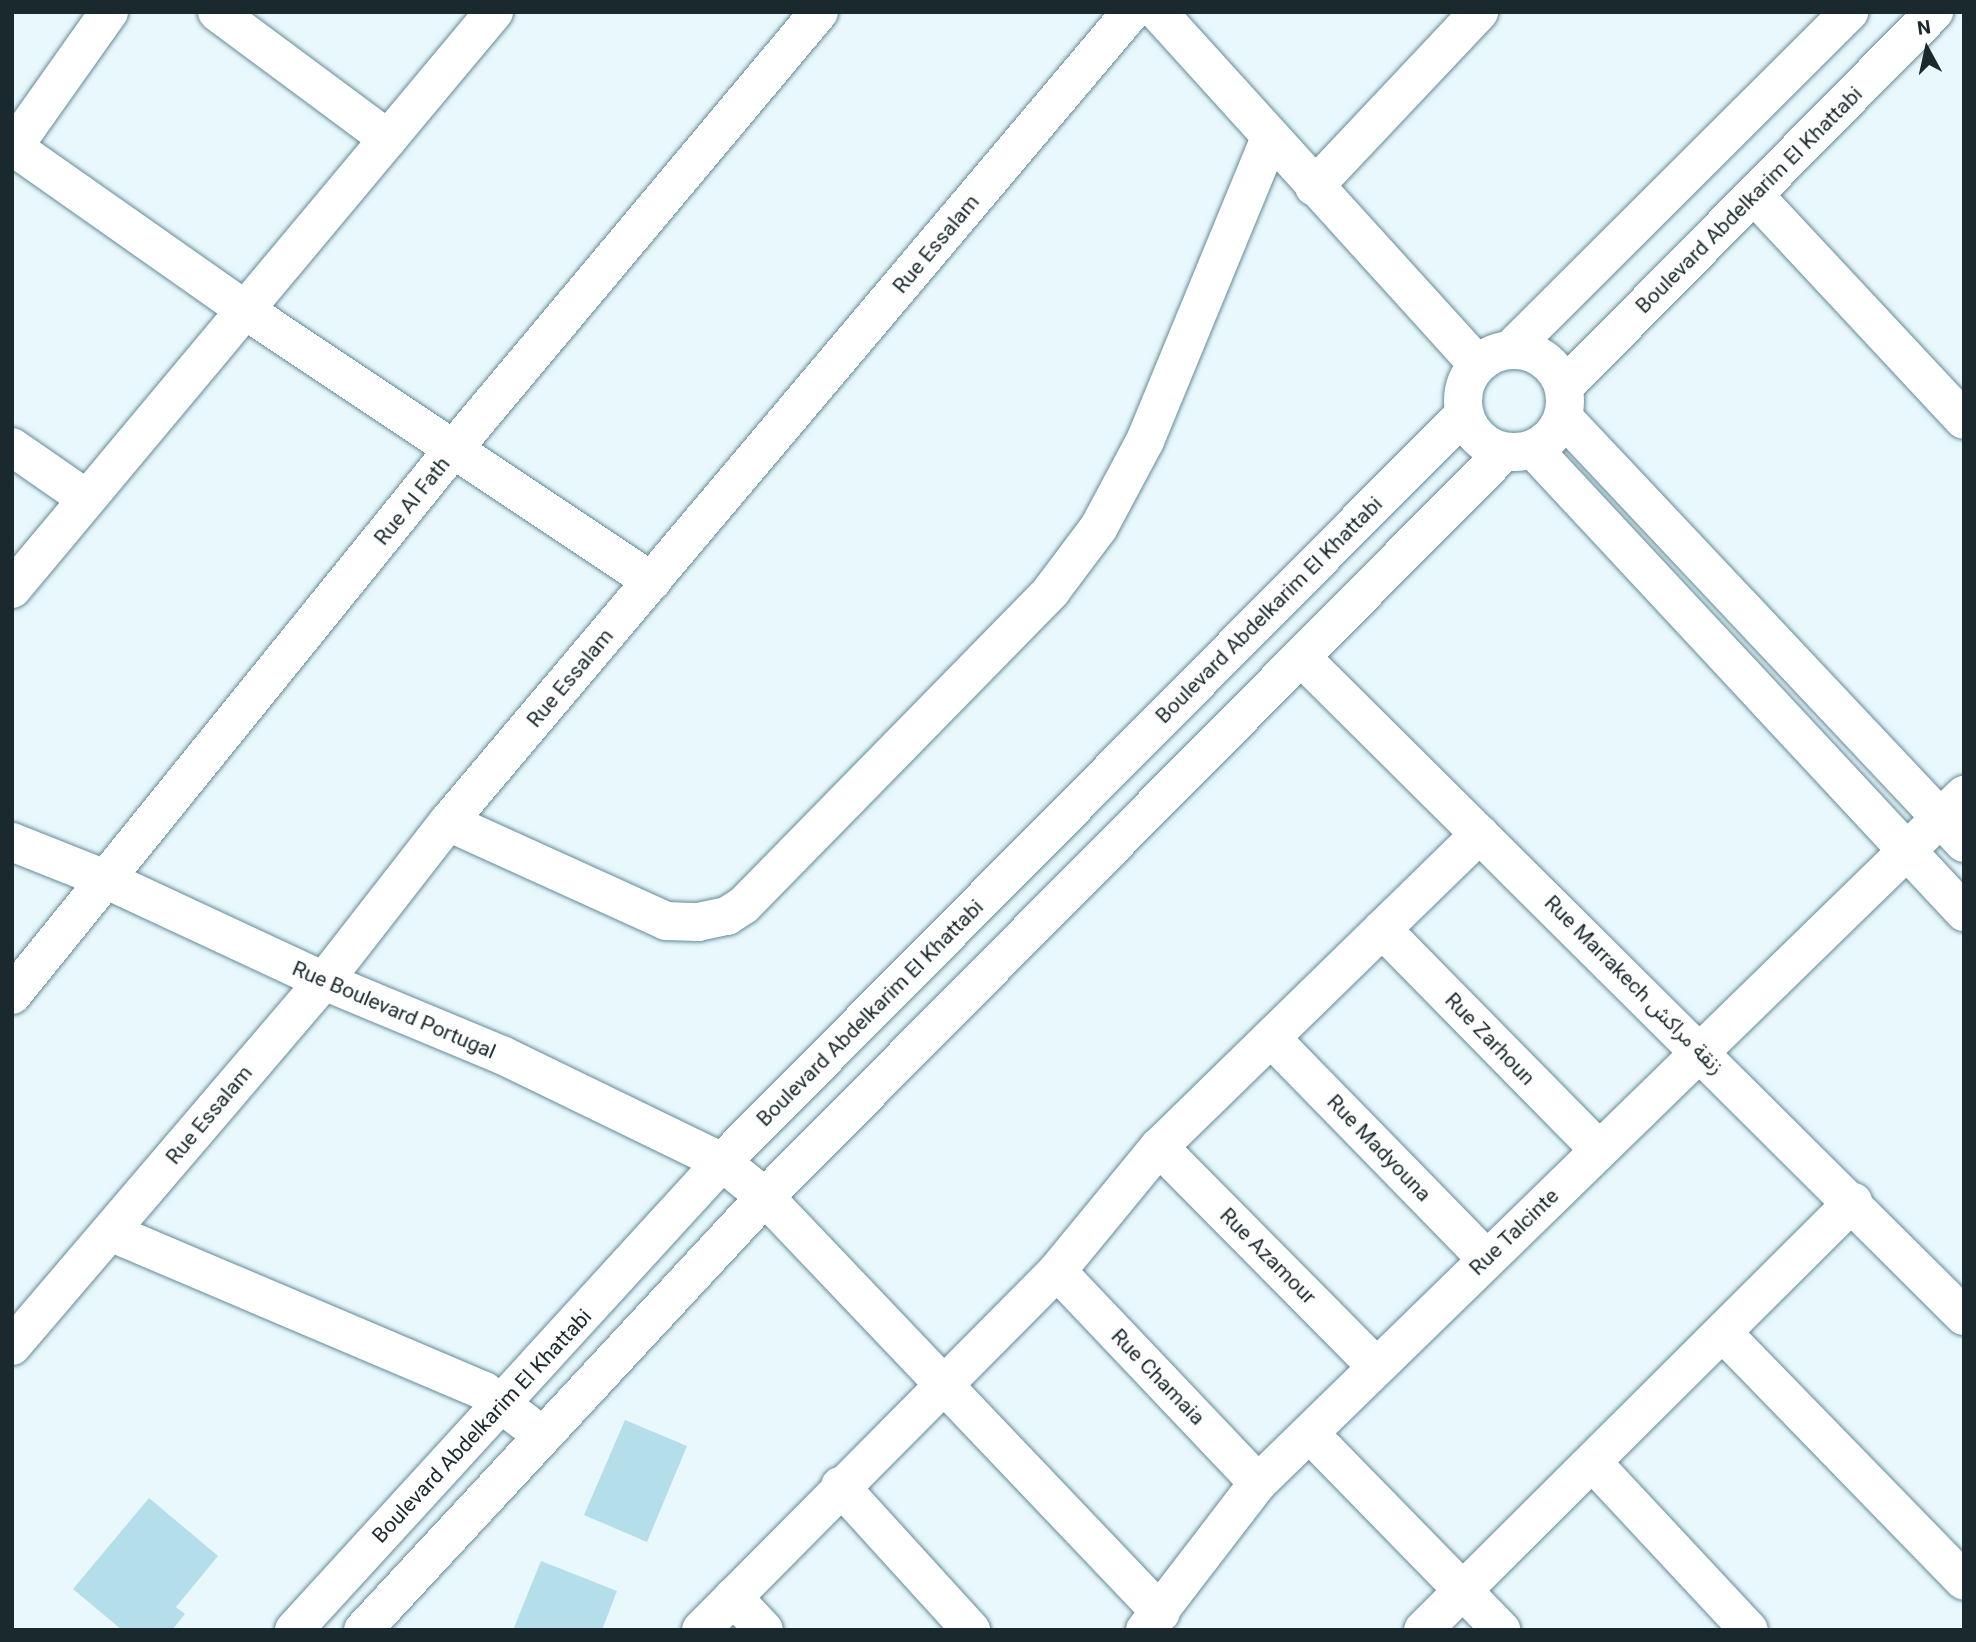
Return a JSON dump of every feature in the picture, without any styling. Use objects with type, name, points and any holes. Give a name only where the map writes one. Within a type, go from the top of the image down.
[{"type":"street","points":[[109,12],[13,147],[245,310],[456,447],[652,581]]},
{"type":"street","points":[[217,12],[388,139]]},
{"type":"street","points":[[12,589],[494,12]]},
{"type":"street","name":"Rue Essalam","points":[[12,1346],[324,982],[448,822],[1131,12]]},
{"type":"street","points":[[1158,12],[1314,187],[1494,357],[1543,359],[1563,402],[1956,819]]},
{"type":"street","points":[[1314,187],[1479,12]]},
{"type":"street","points":[[1849,12],[1494,357],[1468,379],[1464,414],[1479,438],[1518,450],[1964,912]]},
{"type":"street","name":"Boulevard Abdelkarim El Khattabi","points":[[1563,402],[1755,196],[1934,12]]},
{"type":"street","name":"Rue Al Fath","points":[[12,995],[803,18]]},
{"type":"street","points":[[448,822],[666,921],[698,922],[727,916],[744,905],[1051,591],[1099,527],[1145,441],[1270,138]]},
{"type":"street","points":[[1755,196],[1957,400]]},
{"type":"street","points":[[363,1630],[765,1197],[1301,657],[1518,450],[1551,436],[1563,402]]},
{"type":"street","name":"Boulevard Abdelkarim El Khattabi","points":[[294,1630],[504,1404],[722,1162],[1464,414]]},
{"type":"street","points":[[12,447],[87,499]]},
{"type":"street","name":"Rue Marrakech زنقة مراكش","points":[[1301,657],[1853,1202],[1964,1316]]},
{"type":"street","name":"Rue Talcinte","points":[[1153,1621],[1258,1483],[1699,1050],[1905,853],[1956,819]]},
{"type":"street","points":[[701,1630],[840,1486],[1057,1272],[1159,1147],[1480,834]]},
{"type":"street","name":"Rue Boulevard Portugal","points":[[12,842],[105,878],[324,982],[502,1055],[722,1162],[765,1197],[943,1383],[1153,1621]]},
{"type":"street","name":"Rue Zarhoun","points":[[1382,929],[1598,1149]]},
{"type":"street","name":"Rue Madyouna","points":[[1271,1038],[1487,1259]]},
{"type":"street","name":"Rue Azamour","points":[[1159,1147],[1376,1366]]},
{"type":"street","points":[[1423,1630],[1724,1335],[1853,1202]]},
{"type":"street","points":[[110,1232],[504,1404],[543,1436]]},
{"type":"street","name":"Rue Chamaia","points":[[1057,1272],[1258,1483]]},
{"type":"street","points":[[1724,1335],[1964,1581]]},
{"type":"street","points":[[1310,1434],[1501,1630]]},
{"type":"street","points":[[1594,1464],[1749,1630]]},
{"type":"street","points":[[840,1486],[971,1630]]},
{"type":"street","points":[[733,1597],[764,1630]]},
{"type":"building","points":[[625,1420],[687,1446],[647,1542],[584,1515]]},
{"type":"building","points":[[149,1498],[218,1556],[176,1607],[185,1614],[172,1630],[122,1630],[73,1589]]},
{"type":"building","points":[[541,1561],[617,1591],[602,1630],[513,1630]]}]
